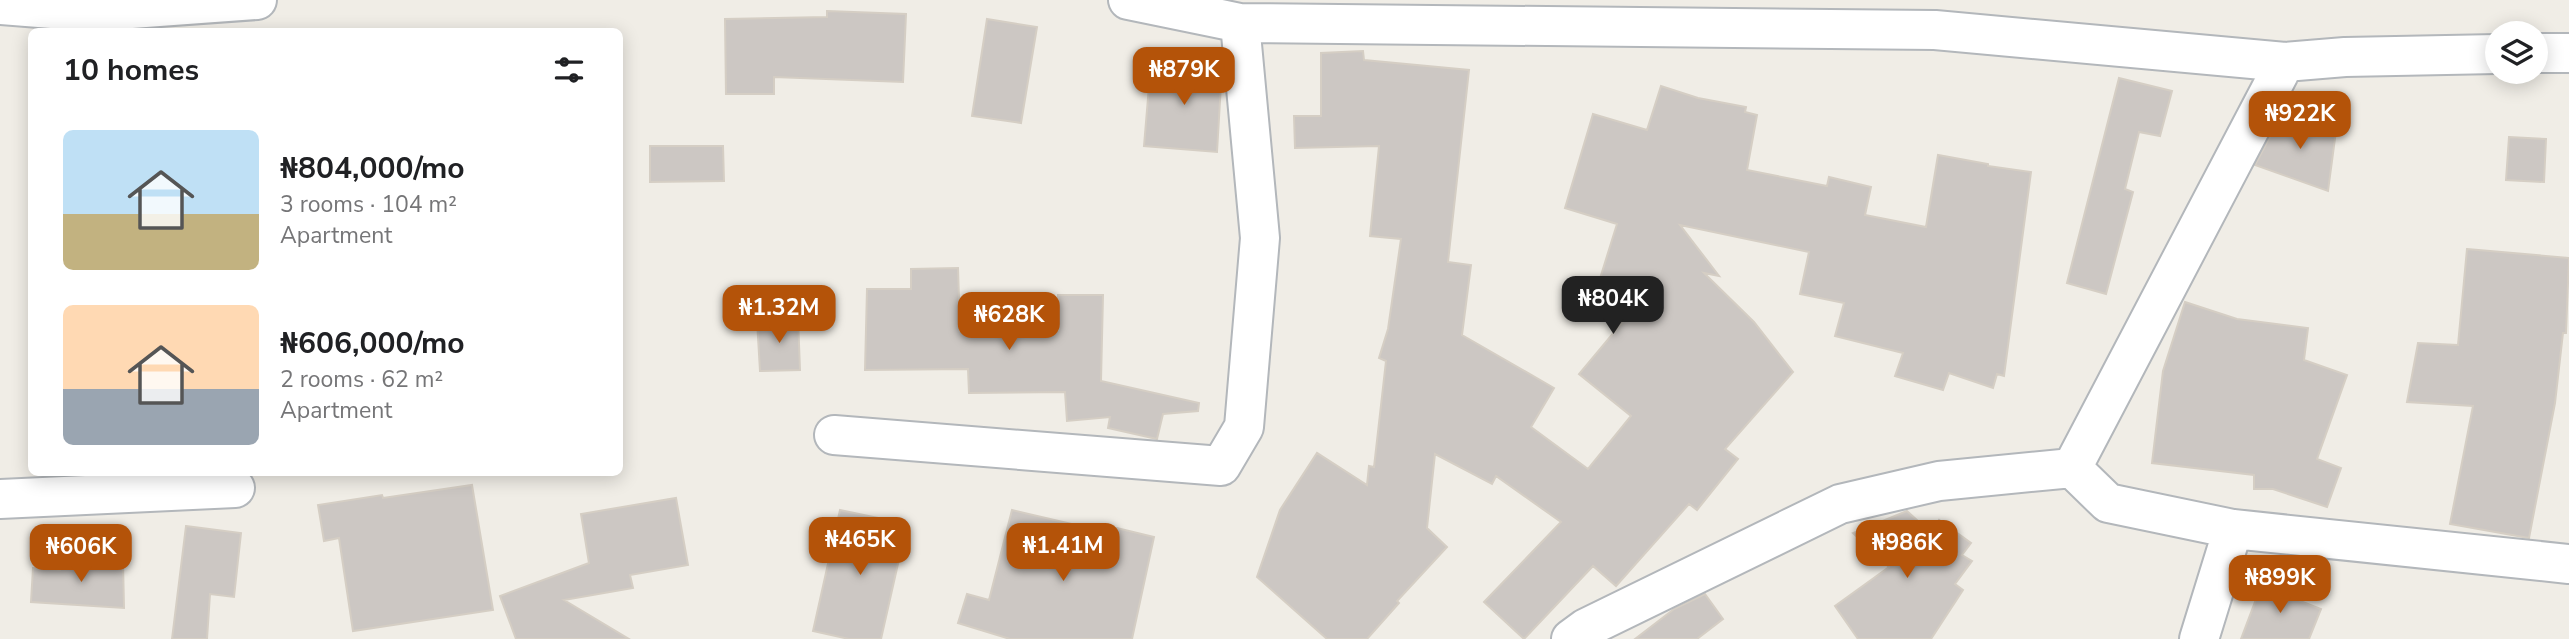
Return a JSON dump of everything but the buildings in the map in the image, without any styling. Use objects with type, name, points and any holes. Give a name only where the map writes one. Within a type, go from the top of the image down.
[{"type":"street","points":[[0,5],[90,12],[257,0]]},
{"type":"street","points":[[1128,0],[1240,23],[1935,30],[2285,62],[2345,57],[2485,54]]},
{"type":"street","points":[[834,435],[1221,466],[1244,427],[1259,238],[1240,23]]},
{"type":"street","points":[[2548,53],[2569,53]]},
{"type":"street","points":[[2072,468],[2285,62]]},
{"type":"street","points":[[1571,639],[1586,628],[1840,505],[1939,481],[2072,468],[2108,503],[2233,529],[2569,564]]},
{"type":"street","points":[[0,499],[235,488]]},
{"type":"street","points":[[2199,639],[2233,529]]}]
